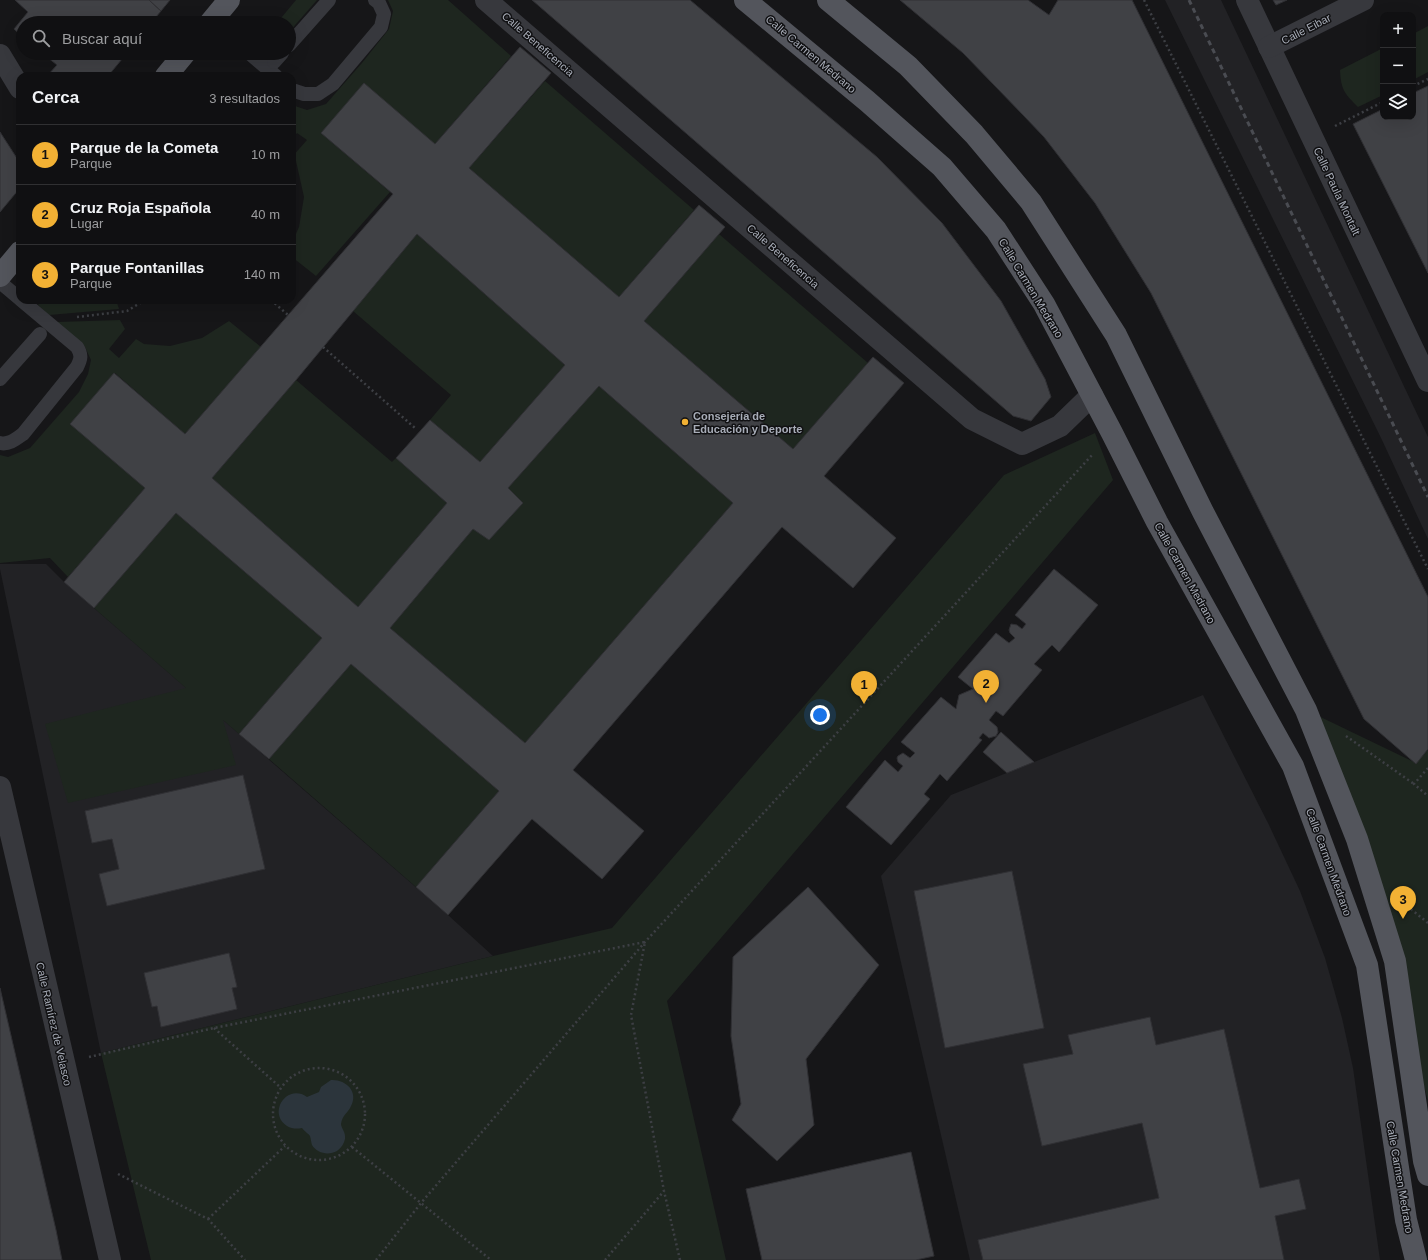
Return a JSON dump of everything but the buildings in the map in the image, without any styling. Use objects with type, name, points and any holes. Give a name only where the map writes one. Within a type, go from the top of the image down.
[{"type":"main road","points":[[217,16],[229,0]]},
{"type":"main road","name":"Calle Carmen Medrano","points":[[746,0],[867,101],[942,167],[996,230],[1044,304],[1157,522],[1293,766],[1366,965],[1406,1220],[1416,1260]]},
{"type":"main road","points":[[828,0],[908,66],[974,134],[1031,202],[1116,335],[1203,512],[1306,710],[1358,839],[1395,962],[1424,1161],[1428,1175]]},
{"type":"main road","points":[[169,72],[179,60]]},
{"type":"main road","points":[[0,276],[16,257]]},
{"type":"street","name":"Calle Beneficencia","points":[[486,0],[972,419],[1022,444],[1060,426],[1092,395]]},
{"type":"street","name":"Calle Paula Montalt","points":[[1247,0],[1428,381]]},
{"type":"street","name":"Calle Eibar","points":[[1269,47],[1363,0]]},
{"type":"street","points":[[0,55],[16,81]]},
{"type":"street","name":"Calle Ramírez de Velasco","points":[[0,787],[110,1260]]},
{"type":"lane","points":[[296,37],[329,0]]},
{"type":"lane","points":[[296,91],[304,94],[318,94],[333,84],[381,27],[384,14],[379,3],[375,0]]},
{"type":"lane","points":[[257,60],[271,72]]},
{"type":"lane","points":[[0,282],[16,296]]},
{"type":"lane","points":[[0,443],[5,444],[12,442],[23,434],[78,367],[81,360],[81,354],[77,348],[43,327],[24,304]]},
{"type":"lane","points":[[0,378],[43,327]]},
{"type":"path","points":[[1144,0],[1428,569]]},
{"type":"path","points":[[1416,85],[1428,79]]},
{"type":"path","points":[[1312,138],[1380,104]]},
{"type":"path","points":[[43,327],[127,311],[138,304]]},
{"type":"path","points":[[276,304],[288,315]]},
{"type":"path","points":[[323,347],[415,428]]},
{"type":"path","points":[[376,1260],[421,1203],[645,942],[1112,433]]},
{"type":"path","points":[[1345,736],[1414,784],[1428,796]]},
{"type":"path","points":[[1414,784],[1428,768]]},
{"type":"path","points":[[63,1062],[214,1028],[645,942]]},
{"type":"path","points":[[645,942],[631,1015],[664,1192],[680,1260]]},
{"type":"path","points":[[214,1028],[280,1088]]},
{"type":"path","points":[[314,1067],[324,1067],[343,1073],[357,1086],[365,1105],[366,1121],[362,1134],[352,1147],[341,1155],[324,1161],[302,1158],[285,1146],[276,1134],[272,1114],[273,1102],[280,1088],[298,1072],[314,1067]]},
{"type":"path","points":[[208,1219],[285,1146]]},
{"type":"path","points":[[352,1147],[491,1260]]},
{"type":"path","points":[[112,1172],[126,1177],[208,1219],[245,1260]]},
{"type":"path","points":[[605,1260],[664,1192]]},
{"type":"shaded area","points":[[296,0],[317,0],[296,24],[296,16],[283,16]]},
{"type":"shaded area","points":[[388,0],[448,0],[511,56],[435,144],[321,133],[390,192],[316,276],[296,260],[296,234],[299,227],[304,197],[296,161],[296,152],[307,140],[297,133],[296,134],[296,106],[307,110],[326,104],[389,29],[393,11]]},
{"type":"shaded area","points":[[1165,0],[1221,0],[1428,437],[1428,539],[1382,440]]},
{"type":"shaded area","points":[[1428,26],[1428,72],[1416,78],[1416,48],[1416,32]]},
{"type":"shaded area","points":[[1380,50],[1380,96],[1358,107],[1349,98],[1342,87],[1340,70]]},
{"type":"shaded area","points":[[545,81],[694,210],[619,297],[469,168]]},
{"type":"shaded area","points":[[417,234],[565,365],[480,462],[430,420],[451,395],[353,311]]},
{"type":"shaded area","points":[[719,234],[868,363],[793,449],[644,321]]},
{"type":"shaded area","points":[[117,304],[119,309],[49,315],[38,305]]},
{"type":"shaded area","points":[[120,320],[125,329],[109,349],[119,358],[136,339],[144,344],[170,346],[202,338],[229,321],[261,347],[185,434],[115,373],[71,424],[145,488],[68,577],[50,558],[0,563],[0,455],[8,457],[30,448],[79,392],[88,374],[91,360],[85,347],[56,322]]},
{"type":"shaded area","points":[[296,380],[392,462],[396,458],[447,503],[358,607],[212,478]]},
{"type":"shaded area","points":[[599,386],[733,503],[525,743],[390,628],[473,529],[489,539],[523,503],[508,488]]},
{"type":"shaded area","points":[[1095,433],[1113,480],[667,1001],[726,1260],[151,1260],[101,1053],[612,928],[1004,475]]},
{"type":"shaded area","points":[[176,513],[322,638],[239,734],[223,720],[236,765],[68,803],[45,724],[186,688],[94,608]]},
{"type":"shaded area","points":[[0,564],[46,564],[64,582],[448,915],[493,956],[101,1053]]},
{"type":"shaded area","points":[[351,664],[499,791],[416,887],[269,759]]},
{"type":"shaded area","points":[[1203,695],[1269,825],[1300,891],[1325,958],[1342,1018],[1353,1068],[1380,1260],[970,1260],[881,876],[951,795]]},
{"type":"shaded area","points":[[1306,710],[1416,763],[1428,750],[1428,1100],[1388,963]]},
{"type":"shaded area","points":[[331,1080],[336,1080],[346,1084],[352,1091],[353,1101],[341,1124],[345,1141],[334,1153],[323,1153],[314,1148],[310,1136],[302,1128],[291,1128],[281,1120],[279,1107],[282,1101],[287,1097],[293,1094],[300,1094],[307,1097],[319,1092],[321,1087]]},
{"type":"railway","points":[[1189,0],[1428,497]]},
{"type":"place","name":"Consejería de Educación y Deporte","points":[[685,422]]},
{"type":"place","name":"Cruz Roja Española","points":[[986,703]]},
{"type":"place","name":"Parque de la Cometa","points":[[864,704]]},
{"type":"place","name":"Parque Fontanillas","points":[[1403,919]]}]
